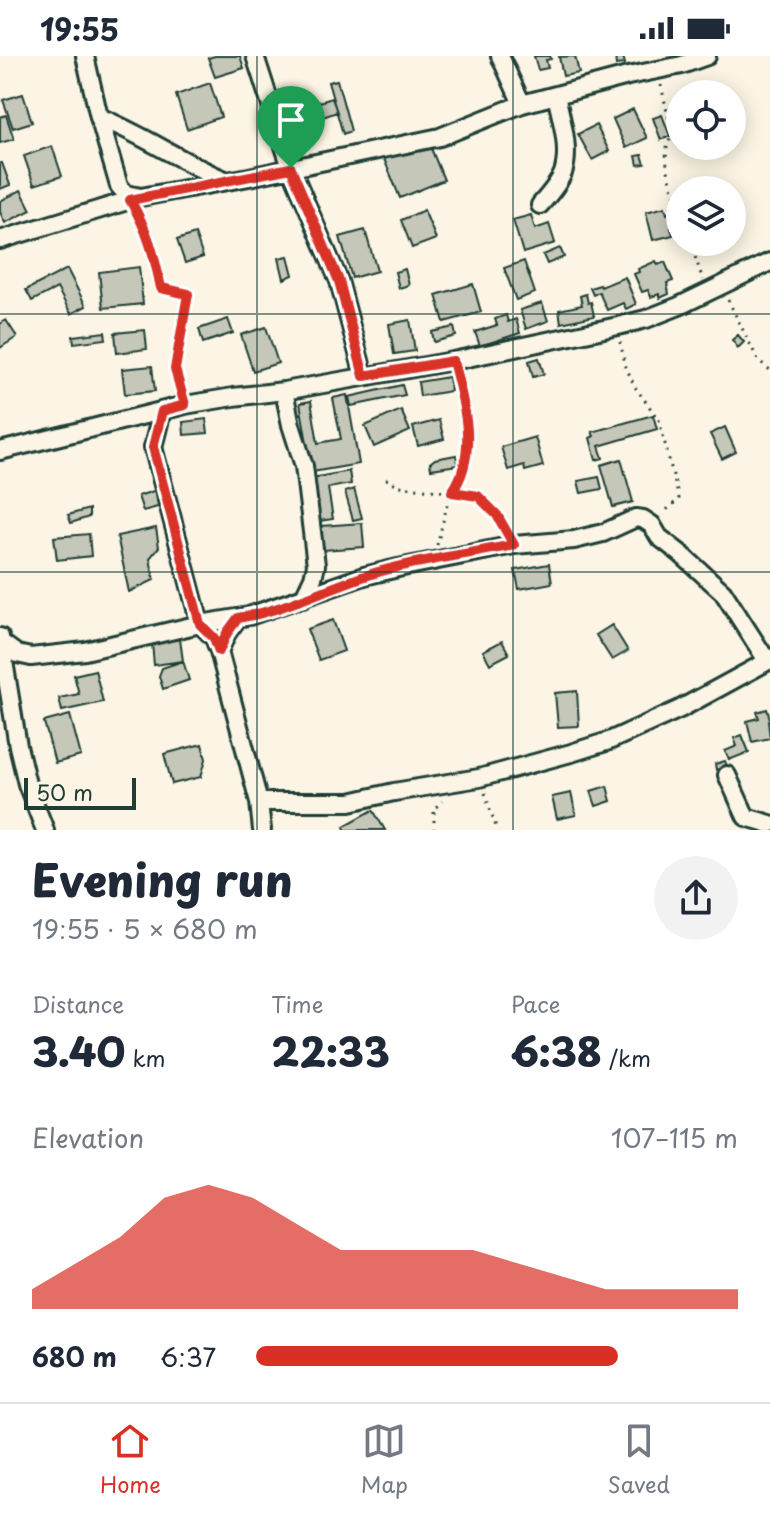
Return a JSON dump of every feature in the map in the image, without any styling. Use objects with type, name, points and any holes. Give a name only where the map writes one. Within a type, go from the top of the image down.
[{"type":"street","points":[[85,56],[119,186],[126,194],[136,198]]},
{"type":"street","points":[[255,56],[291,168],[339,281],[364,376]]},
{"type":"street","points":[[500,56],[522,104]]},
{"type":"street","points":[[0,240],[136,198],[440,137],[522,104],[656,70],[680,60],[707,56]]},
{"type":"street","points":[[540,205],[563,173],[566,158],[556,95]]},
{"type":"street","points":[[99,117],[227,181]]},
{"type":"street","points":[[0,451],[185,405],[453,361],[618,326],[646,319],[770,262]]},
{"type":"street","points":[[284,391],[304,466],[316,565],[303,599]]},
{"type":"street","points":[[162,411],[153,447],[200,624],[214,638],[219,651],[259,802],[262,830]]},
{"type":"street","points":[[1,639],[17,654],[31,657],[85,651],[200,624],[249,616],[364,576],[514,545],[574,540],[603,533],[636,518],[652,525],[659,537],[723,592],[764,656],[770,659]]},
{"type":"street","points":[[219,651],[238,618]]},
{"type":"street","points":[[1,639],[18,746],[27,784],[45,830]]},
{"type":"street","points":[[259,802],[350,802],[479,778],[609,741],[680,709],[770,659]]},
{"type":"street","points":[[727,775],[746,817],[770,824]]},
{"type":"path","points":[[656,70],[672,133],[666,151],[669,176]]},
{"type":"path","points":[[136,198],[153,247],[161,288],[188,294],[175,369],[185,405]]},
{"type":"path","points":[[697,256],[714,290],[758,360],[770,370]]},
{"type":"path","points":[[618,326],[626,367],[635,387],[659,420],[679,497],[652,525]]},
{"type":"path","points":[[434,561],[443,519],[464,469],[467,440],[453,361]]},
{"type":"path","points":[[386,479],[400,486],[478,496],[497,515],[514,545]]},
{"type":"path","points":[[479,778],[497,830]]},
{"type":"path","points":[[434,830],[434,809],[443,799]]},
{"type":"building","points":[[240,56],[244,68],[215,77],[208,58]]},
{"type":"building","points":[[534,56],[550,56],[551,59],[546,60],[548,68],[538,70]]},
{"type":"building","points":[[575,56],[579,73],[563,76],[559,57]]},
{"type":"building","points":[[615,56],[623,56],[625,64],[616,65]]},
{"type":"building","points":[[337,80],[351,131],[343,134],[328,82]]},
{"type":"building","points":[[210,83],[221,117],[187,129],[176,95]]},
{"type":"building","points":[[23,94],[32,122],[13,128],[3,100]]},
{"type":"building","points":[[332,98],[337,112],[309,122],[304,107]]},
{"type":"building","points":[[633,109],[647,138],[626,148],[613,119]]},
{"type":"building","points":[[6,115],[14,139],[0,143],[0,117]]},
{"type":"building","points":[[662,115],[666,138],[661,140],[653,118]]},
{"type":"building","points":[[596,125],[609,151],[592,160],[578,134]]},
{"type":"building","points":[[428,141],[444,180],[400,198],[384,159]]},
{"type":"building","points":[[52,146],[62,176],[34,185],[24,156]]},
{"type":"building","points":[[642,155],[645,164],[638,165],[636,156]]},
{"type":"building","points":[[0,163],[10,185],[0,189]]},
{"type":"building","points":[[21,190],[31,210],[5,223],[0,212],[0,201]]},
{"type":"building","points":[[665,207],[666,237],[653,240],[646,212]]},
{"type":"building","points":[[424,210],[436,239],[412,248],[401,220]]},
{"type":"building","points":[[531,215],[535,229],[549,224],[555,243],[523,253],[513,220]]},
{"type":"building","points":[[365,230],[377,271],[352,278],[340,237]]},
{"type":"building","points":[[195,234],[203,257],[185,263],[177,240]]},
{"type":"building","points":[[560,248],[564,257],[547,264],[543,255]]},
{"type":"building","points":[[288,256],[293,275],[284,279],[279,258]]},
{"type":"building","points":[[524,261],[535,293],[516,300],[504,268]]},
{"type":"building","points":[[656,261],[658,265],[665,262],[673,281],[667,283],[669,294],[660,298],[659,294],[651,297],[648,290],[642,292],[634,274]]},
{"type":"building","points":[[139,267],[143,304],[103,308],[99,272]]},
{"type":"building","points":[[67,269],[86,306],[71,314],[57,288],[32,301],[26,290]]},
{"type":"building","points":[[405,269],[409,285],[399,288],[395,272]]},
{"type":"building","points":[[625,277],[636,304],[626,309],[623,303],[607,310],[599,292],[593,295],[590,288]]},
{"type":"building","points":[[473,284],[481,312],[444,322],[436,295]]},
{"type":"building","points":[[586,294],[594,316],[561,323],[559,310],[582,305],[580,296]]},
{"type":"building","points":[[542,303],[548,321],[526,329],[520,310]]},
{"type":"building","points":[[506,315],[508,322],[516,319],[520,333],[480,346],[475,332],[497,325],[495,319]]},
{"type":"building","points":[[228,319],[233,333],[203,343],[199,329]]},
{"type":"building","points":[[6,320],[17,337],[0,348],[0,324]]},
{"type":"building","points":[[410,320],[415,351],[394,354],[389,324]]},
{"type":"building","points":[[266,327],[278,363],[253,371],[241,335]]},
{"type":"building","points":[[454,327],[456,336],[434,342],[432,332]]},
{"type":"building","points":[[145,330],[147,349],[117,353],[115,333]]},
{"type":"building","points":[[105,332],[106,339],[74,343],[73,336]]},
{"type":"building","points":[[738,335],[744,342],[738,348],[732,340]]},
{"type":"building","points":[[539,358],[544,374],[533,377],[529,361]]},
{"type":"building","points":[[152,366],[155,391],[125,394],[122,369]]},
{"type":"building","points":[[449,377],[451,391],[420,396],[418,382]]},
{"type":"building","points":[[402,385],[405,395],[351,406],[349,397]]},
{"type":"building","points":[[347,395],[359,464],[312,472],[300,403],[311,401],[318,443],[341,439],[333,398]]},
{"type":"building","points":[[401,410],[410,431],[374,447],[365,426]]},
{"type":"building","points":[[653,415],[657,429],[599,446],[603,458],[596,460],[590,438],[594,436],[592,432]]},
{"type":"building","points":[[206,419],[208,433],[184,435],[183,422]]},
{"type":"building","points":[[439,420],[444,439],[418,446],[413,427]]},
{"type":"building","points":[[725,427],[736,452],[722,459],[710,434]]},
{"type":"building","points":[[535,437],[543,466],[525,471],[524,465],[508,470],[501,447]]},
{"type":"building","points":[[456,455],[458,465],[431,469],[430,463],[435,459]]},
{"type":"building","points":[[621,459],[633,502],[613,507],[601,465]]},
{"type":"building","points":[[349,471],[351,484],[328,488],[333,519],[319,521],[312,478]]},
{"type":"building","points":[[599,477],[602,489],[581,493],[578,481]]},
{"type":"building","points":[[160,489],[165,505],[143,511],[138,496]]},
{"type":"building","points":[[354,489],[362,518],[353,520],[345,492]]},
{"type":"building","points":[[89,509],[89,517],[71,523],[68,515]]},
{"type":"building","points":[[362,523],[364,547],[323,550],[321,526]]},
{"type":"building","points":[[156,528],[159,547],[150,558],[154,580],[129,592],[117,536]]},
{"type":"building","points":[[89,534],[91,556],[57,560],[54,537]]},
{"type":"building","points":[[549,564],[552,583],[519,589],[515,570]]},
{"type":"building","points":[[333,620],[344,651],[319,660],[307,629]]},
{"type":"building","points":[[612,625],[628,651],[612,660],[596,635]]},
{"type":"building","points":[[180,639],[183,661],[154,665],[152,643]]},
{"type":"building","points":[[502,641],[509,654],[490,664],[483,651]]},
{"type":"building","points":[[183,661],[189,680],[163,689],[159,676],[162,668]]},
{"type":"building","points":[[95,670],[103,702],[62,711],[59,698],[79,694],[74,675]]},
{"type":"building","points":[[577,691],[579,726],[558,727],[555,693]]},
{"type":"building","points":[[767,709],[770,738],[752,742],[747,721],[759,718],[757,712]]},
{"type":"building","points":[[70,715],[81,756],[55,763],[44,722]]},
{"type":"building","points":[[742,735],[749,752],[729,760],[725,751],[737,746],[734,738]]},
{"type":"building","points":[[202,744],[206,759],[201,777],[172,784],[164,754]]},
{"type":"building","points":[[725,761],[727,766],[716,770],[715,764]]},
{"type":"building","points":[[607,786],[611,801],[596,806],[591,791]]},
{"type":"building","points":[[571,793],[576,815],[557,819],[552,797]]},
{"type":"building","points":[[373,810],[385,830],[345,830],[344,826]]},
{"type":"route","points":[[291,168],[339,281],[364,376],[453,361],[465,416],[467,450],[464,469],[452,492],[478,496],[504,524],[514,545],[364,576],[303,599],[238,618],[219,651],[214,638],[200,624],[153,447],[162,411],[185,405],[175,369],[188,294],[161,288],[153,247],[130,200],[291,168]]}]
